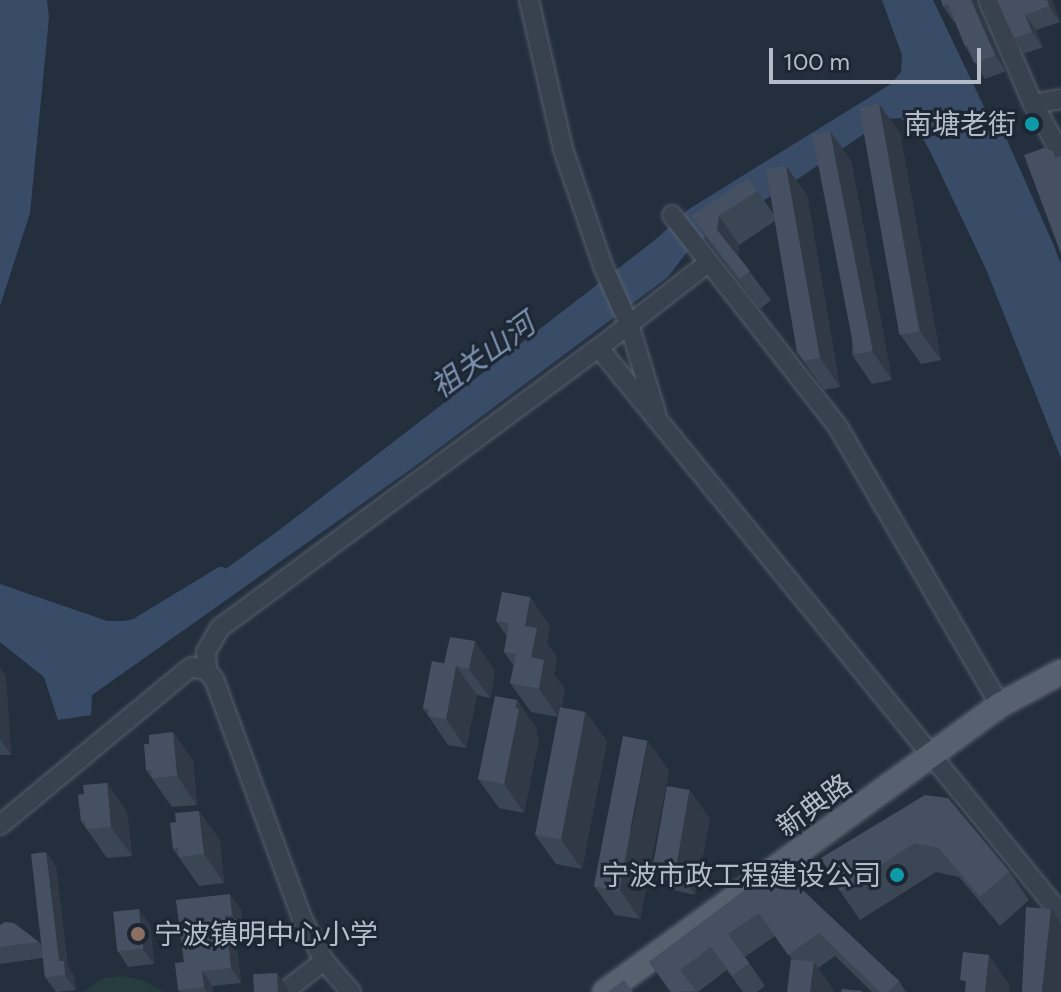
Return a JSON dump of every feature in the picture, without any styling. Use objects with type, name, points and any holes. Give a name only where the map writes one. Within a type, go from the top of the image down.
[{"type":"main road","name":"新典路","points":[[605,992],[1000,705],[1061,672]]},
{"type":"street","points":[[529,0],[563,149],[604,269],[627,319],[658,420]]},
{"type":"street","points":[[988,0],[1033,104],[1061,153]]},
{"type":"street","points":[[1033,104],[1061,99]]},
{"type":"street","points":[[672,215],[838,427],[1000,705]]},
{"type":"street","points":[[207,671],[206,652],[220,628],[599,348],[627,319],[704,257]]},
{"type":"street","points":[[599,348],[1061,914]]},
{"type":"street","points":[[0,825],[185,672],[192,667],[207,671],[214,679],[283,873],[324,961],[351,992]]},
{"type":"street","points":[[284,992],[324,961]]},
{"type":"green space","points":[[122,976],[143,980],[164,992],[83,992],[104,978]]},
{"type":"water","points":[[0,0],[47,0],[49,17],[30,213],[0,306]]},
{"type":"water","points":[[882,0],[933,0],[986,111],[999,122],[1054,246],[1061,264],[1061,458],[986,269],[929,149],[915,126],[900,118],[886,119],[780,191],[714,229],[687,252],[668,277],[414,467],[92,695],[91,715],[58,720],[44,677],[0,642],[0,584],[107,621],[124,621],[166,612],[278,531],[655,240],[689,209],[891,84],[901,72],[902,55]]},
{"type":"building","points":[[941,0],[971,0],[995,55],[974,63],[948,4],[943,6]]},
{"type":"building","points":[[997,0],[1047,0],[1049,6],[1025,15],[1032,32],[1014,38]]},
{"type":"building","points":[[879,104],[919,331],[899,335],[859,107]]},
{"type":"building","points":[[830,131],[873,351],[855,354],[812,134]]},
{"type":"building","points":[[1044,148],[1053,151],[1055,158],[1061,156],[1061,254],[1024,155]]},
{"type":"building","points":[[786,166],[820,358],[804,361],[797,352],[766,169]]},
{"type":"building","points":[[748,178],[757,191],[719,216],[717,230],[750,271],[740,279],[691,216]]},
{"type":"building","points":[[502,592],[530,597],[525,626],[537,628],[531,657],[544,660],[539,689],[510,683],[516,654],[504,652],[509,623],[496,621]]},
{"type":"building","points":[[450,637],[475,641],[469,669],[456,666],[446,719],[428,716],[429,709],[423,708],[432,661],[444,664]]},
{"type":"building","points":[[495,696],[517,700],[515,708],[519,709],[504,784],[478,779]]},
{"type":"building","points":[[560,707],[586,712],[561,840],[535,835]]},
{"type":"building","points":[[173,732],[177,776],[152,778],[151,770],[146,770],[144,744],[149,744],[149,735]]},
{"type":"building","points":[[623,736],[648,741],[618,891],[594,886]]},
{"type":"building","points":[[107,783],[111,827],[86,829],[85,821],[81,821],[78,795],[84,794],[83,785]]},
{"type":"building","points":[[667,786],[690,790],[676,865],[654,861]]},
{"type":"building","points":[[925,795],[948,798],[1009,871],[980,897],[939,848],[915,843],[840,891],[821,858]]},
{"type":"building","points":[[199,811],[204,854],[179,857],[178,848],[173,849],[170,823],[176,822],[175,813]]},
{"type":"building","points":[[46,852],[59,961],[64,961],[65,975],[45,977],[31,854]]},
{"type":"building","points":[[777,866],[899,981],[888,992],[880,992],[819,933],[788,955],[759,913],[728,934],[749,963],[732,976],[711,947],[680,970],[696,991],[672,992],[649,962]]},
{"type":"building","points":[[230,894],[232,915],[225,916],[231,968],[202,971],[204,987],[178,990],[175,963],[184,962],[176,900]]},
{"type":"building","points":[[1026,907],[1051,909],[1042,992],[1022,992]]},
{"type":"building","points":[[139,909],[143,949],[117,951],[113,912]]},
{"type":"building","points":[[14,923],[39,942],[0,947],[0,925]]},
{"type":"building","points":[[963,952],[989,955],[985,992],[965,992],[966,981],[960,980]]},
{"type":"building","points":[[791,959],[814,962],[810,992],[787,992]]},
{"type":"building","points":[[277,973],[278,992],[254,992],[253,974]]},
{"type":"building","points":[[624,980],[633,992],[608,992]]},
{"type":"building","points":[[842,989],[862,991],[862,992],[841,992]]},
{"type":"waterway","name":"祖关山河","points":[[140,623],[221,574]]},
{"type":"place","name":"南塘老街","points":[[1032,124]]},
{"type":"place","name":"宁波市政工程建设公司","points":[[897,875]]},
{"type":"place","name":"宁波镇明中心小学","points":[[138,934]]}]
